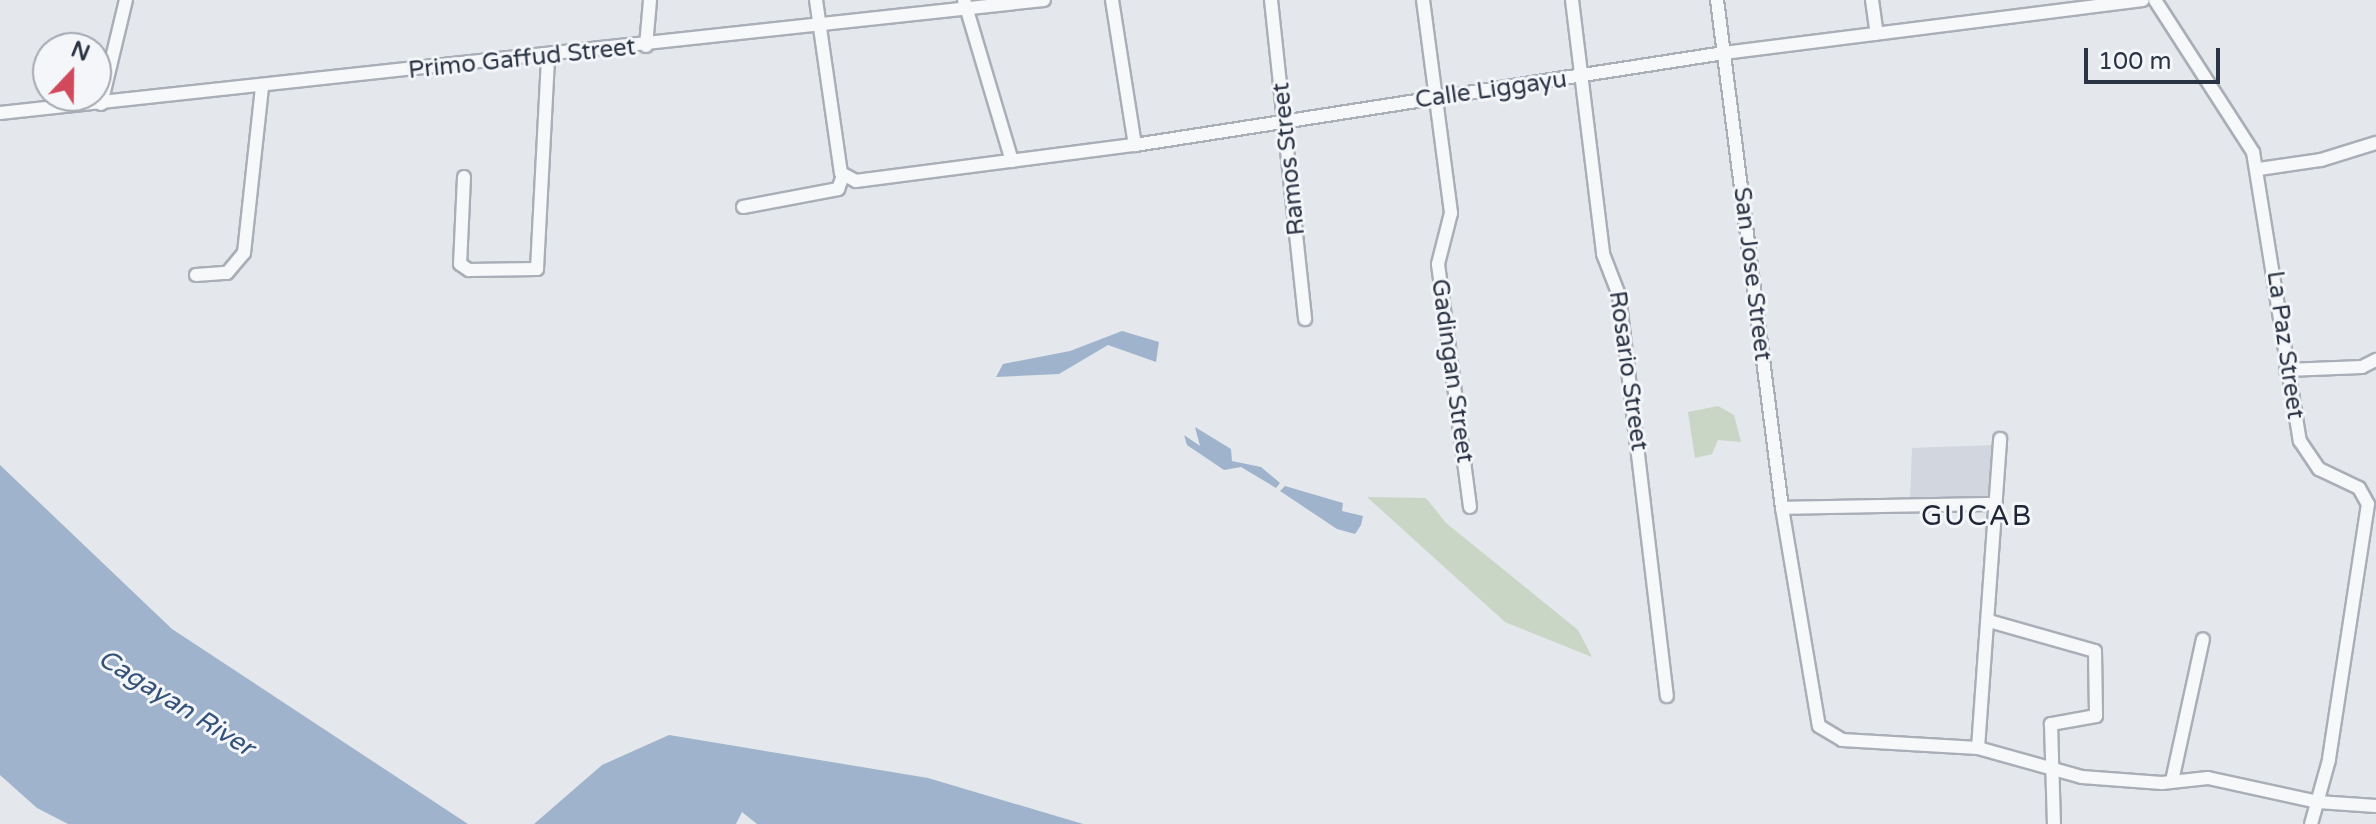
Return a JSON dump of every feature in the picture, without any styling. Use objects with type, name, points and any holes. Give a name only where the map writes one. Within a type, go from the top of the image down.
[{"type":"street","points":[[112,58],[126,0]]},
{"type":"street","points":[[646,46],[650,0]]},
{"type":"street","points":[[743,207],[838,189],[842,174],[816,0]]},
{"type":"street","name":"Primo Gaffud Street","points":[[112,103],[821,27],[965,4],[1044,0]]},
{"type":"street","points":[[1112,0],[1135,145]]},
{"type":"street","name":"Ramos Street","points":[[1271,0],[1287,122],[1305,319]]},
{"type":"street","name":"Gadingan Street","points":[[1423,0],[1451,213],[1438,264],[1470,507]]},
{"type":"street","name":"Rosario Street","points":[[1572,0],[1603,254],[1621,310],[1667,696]]},
{"type":"street","name":"San Jose Street","points":[[1717,0],[1782,508],[1819,726],[1842,740],[1978,748],[2082,777],[2232,782],[2318,802],[2376,806]]},
{"type":"street","points":[[1872,0],[1877,34]]},
{"type":"street","points":[[2021,0],[2023,15]]},
{"type":"street","name":"Calle Liggayu","points":[[842,174],[856,181],[1135,145],[1724,53],[2143,0]]},
{"type":"street","name":"La Paz Street","points":[[2155,0],[2227,104],[2259,169],[2294,421],[2309,459],[2359,488],[2368,504],[2337,714],[2311,824]]},
{"type":"street","points":[[965,4],[1012,161]]},
{"type":"street","points":[[464,177],[460,264],[469,270],[537,269],[548,56]]},
{"type":"street","points":[[196,275],[227,273],[244,253],[262,87]]},
{"type":"street","name":"Primo Gaffud Street","points":[[0,113],[32,110]]},
{"type":"street","points":[[2259,169],[2321,160],[2376,143]]},
{"type":"street","points":[[2286,370],[2362,367],[2376,360]]},
{"type":"street","points":[[1978,748],[2000,439]]},
{"type":"street","points":[[1782,508],[1995,504]]},
{"type":"street","points":[[1989,621],[2095,651],[2097,713],[2053,721],[2048,768],[2054,824]]},
{"type":"street","points":[[2172,781],[2203,639]]},
{"type":"shaded area","points":[[1994,445],[1989,497],[1910,499],[1912,448]]},
{"type":"green space","points":[[1718,406],[1734,415],[1741,442],[1718,440],[1712,454],[1695,458],[1688,412]]},
{"type":"green space","points":[[1367,497],[1426,498],[1446,523],[1578,630],[1592,657],[1505,622]]},
{"type":"water","points":[[1122,331],[1159,342],[1156,362],[1108,345],[1059,374],[996,377],[1003,364],[1070,351]]},
{"type":"water","points":[[1195,427],[1231,449],[1232,461],[1261,467],[1280,483],[1276,488],[1241,467],[1224,470],[1187,445],[1184,435],[1200,446]]},
{"type":"water","name":"Cagayan River","points":[[0,465],[172,629],[468,824],[68,824],[37,808],[0,775]]},
{"type":"water","points":[[1285,486],[1343,503],[1342,511],[1363,516],[1361,525],[1355,534],[1337,529],[1280,491]]},
{"type":"water","points":[[669,735],[928,778],[1083,824],[757,824],[742,812],[736,824],[534,824],[602,765]]},
{"type":"district","name":"GUCAB","points":[[1977,516]]}]
